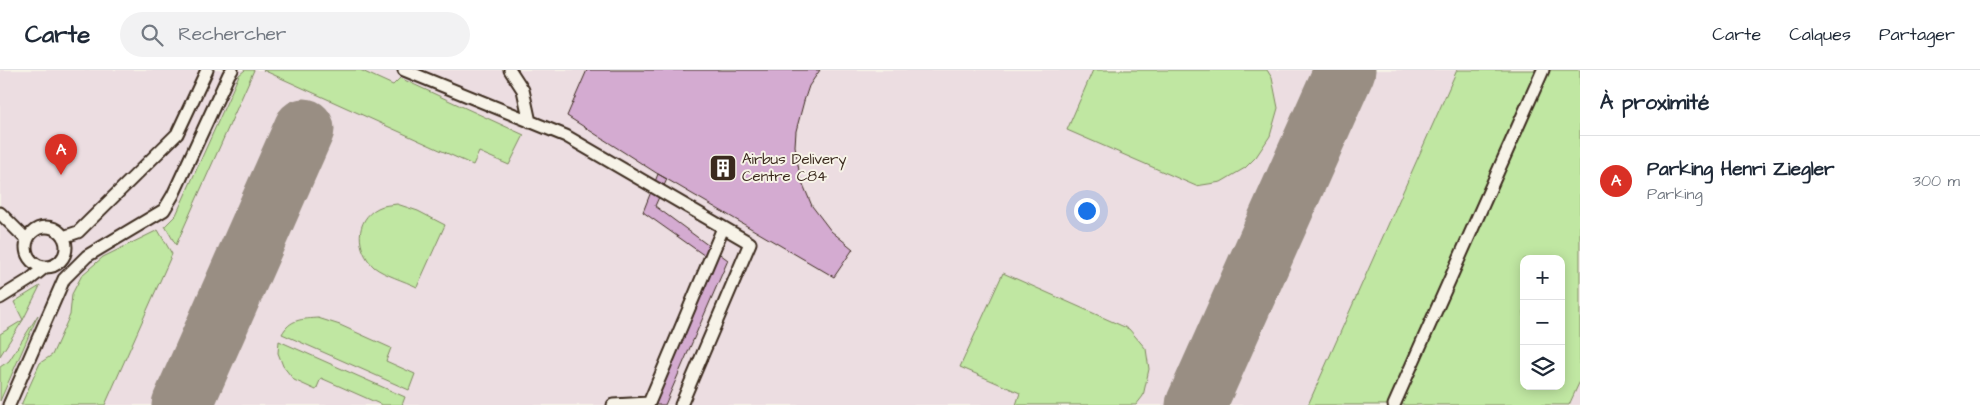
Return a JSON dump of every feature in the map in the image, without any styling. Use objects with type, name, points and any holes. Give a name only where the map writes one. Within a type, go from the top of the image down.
[{"type":"lane","points":[[63,237],[78,232],[177,134],[207,70]]},
{"type":"lane","points":[[9,405],[64,279],[87,256],[164,210],[174,195],[232,70]]},
{"type":"lane","points":[[404,70],[566,136],[750,243],[681,405]]},
{"type":"lane","points":[[509,70],[523,90],[530,122]]},
{"type":"lane","points":[[1394,405],[1543,70]]},
{"type":"lane","points":[[0,213],[26,240],[27,256],[36,265],[44,268]]},
{"type":"lane","points":[[0,298],[30,280],[44,268],[56,265],[64,255],[66,244],[63,237],[54,229],[40,228],[32,232],[26,240]]},
{"type":"lane","points":[[613,405],[649,403],[724,228]]},
{"type":"shaded area","points":[[0,70],[1580,70],[1580,405],[0,405]]},
{"type":"green space","points":[[245,70],[254,70],[176,245],[165,226],[176,215],[239,75]]},
{"type":"green space","points":[[263,70],[360,70],[393,85],[400,78],[524,135],[509,165],[479,152],[473,165]]},
{"type":"green space","points":[[1093,70],[1267,70],[1272,78],[1278,108],[1270,136],[1256,157],[1245,168],[1221,182],[1196,186],[1067,130]]},
{"type":"green space","points":[[1457,70],[1580,70],[1580,381],[1569,405],[1308,405]]},
{"type":"green space","points":[[397,204],[418,211],[445,225],[417,287],[374,267],[368,260],[361,244],[361,227],[370,213],[380,207]]},
{"type":"green space","points":[[158,230],[172,254],[105,405],[21,405],[40,363],[52,355],[70,315],[72,294],[82,275],[103,257]]},
{"type":"green space","points":[[1003,273],[1129,329],[1146,349],[1149,369],[1143,396],[1136,405],[1016,405],[1020,393],[960,367]]},
{"type":"green space","points":[[40,286],[23,320],[14,302]]},
{"type":"green space","points":[[38,315],[0,401],[0,367],[9,361]]},
{"type":"green space","points":[[318,318],[340,325],[391,348],[386,361],[415,374],[409,390],[282,334],[293,323]]},
{"type":"green space","points":[[23,320],[0,356],[0,334]]},
{"type":"green space","points":[[279,341],[405,397],[402,405],[382,405],[321,378],[316,390],[294,380],[283,366],[278,353]]},
{"type":"building","name":"Airbus Delivery Centre C84","points":[[587,70],[820,70],[809,86],[804,101],[796,131],[795,146],[800,177],[812,206],[831,231],[853,249],[834,277],[658,174],[567,116]]},
{"type":"building","points":[[658,174],[667,179],[655,206],[728,260],[665,405],[654,405],[715,263],[643,212]]},
{"type":"taxiway","points":[[1196,405],[1345,70]]},
{"type":"taxiway","points":[[182,405],[304,129]]},
{"type":"place","name":"Airbus Delivery Centre C84","points":[[723,168]]},
{"type":"place","name":"Parking Henri Ziegler","points":[[61,175]]}]
